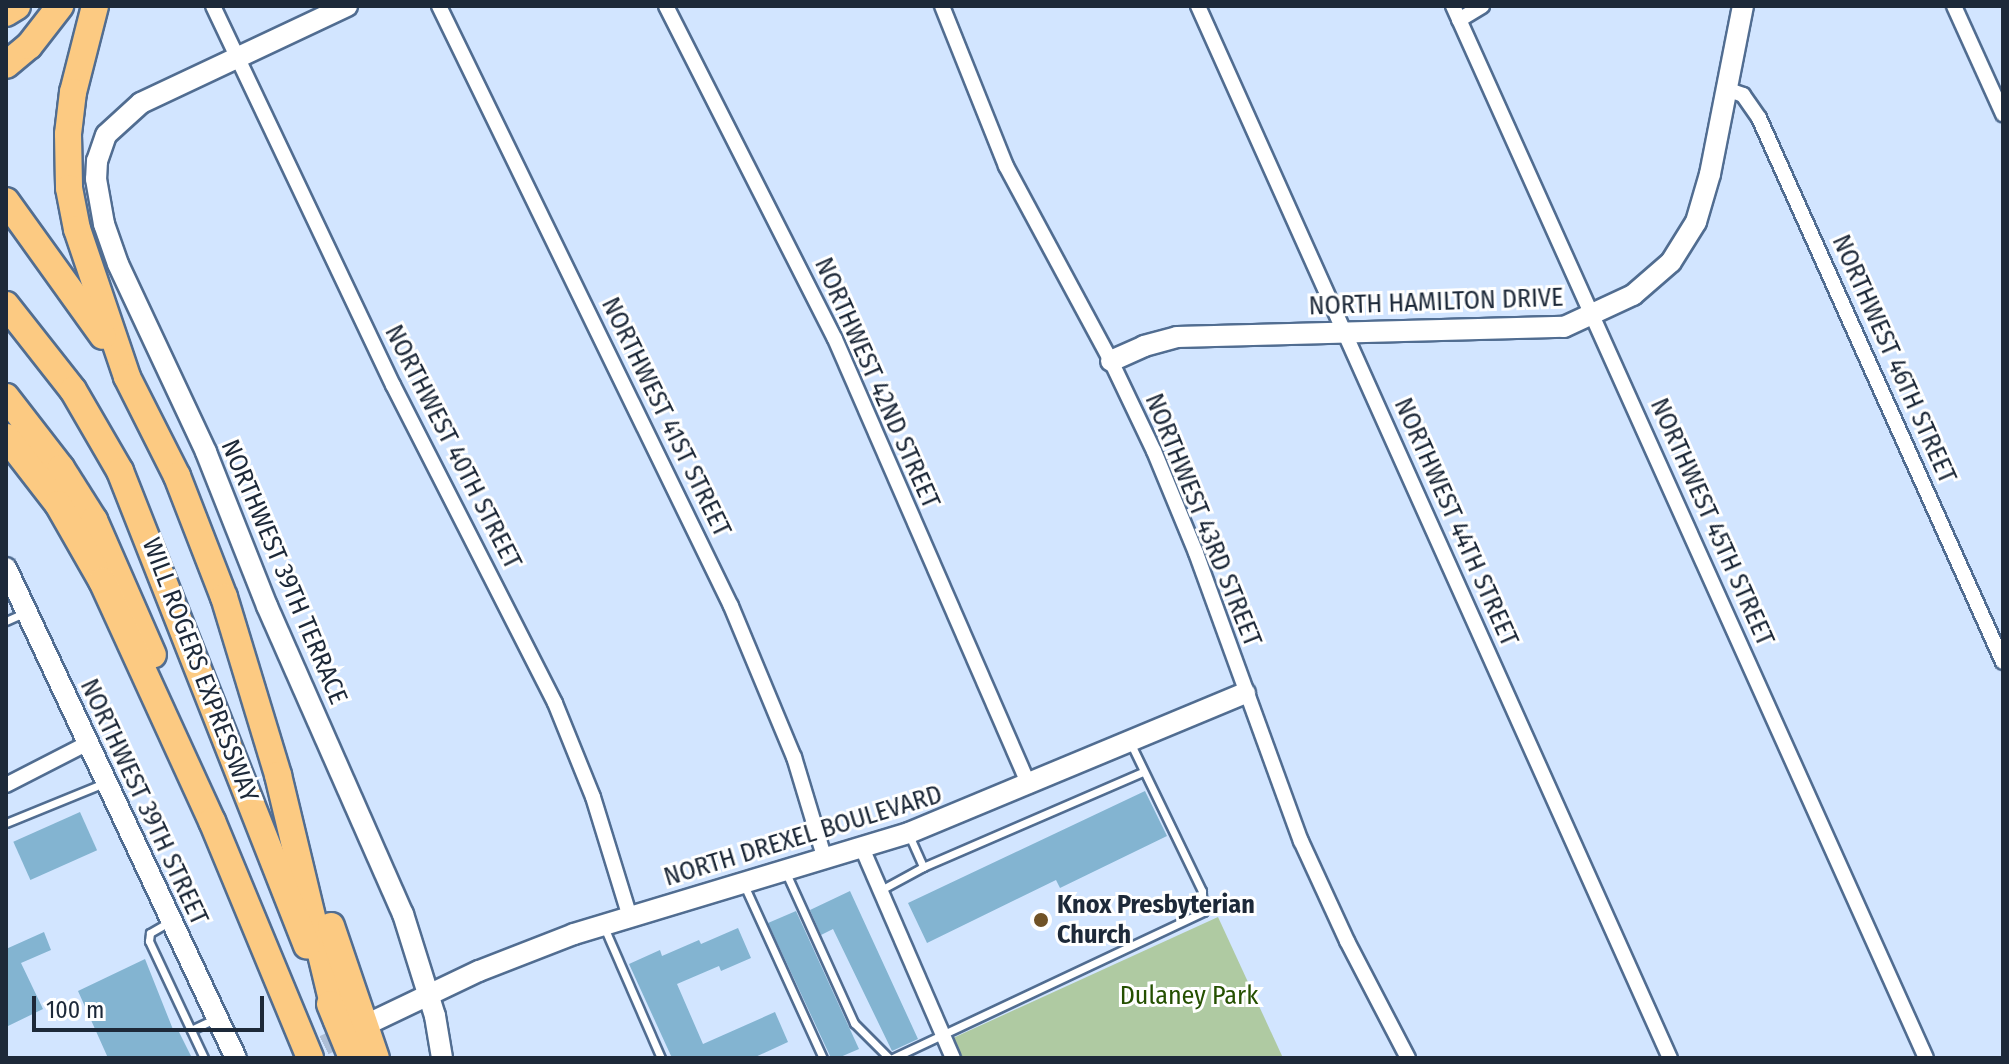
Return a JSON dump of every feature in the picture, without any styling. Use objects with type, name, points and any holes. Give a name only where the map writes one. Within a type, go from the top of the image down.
[{"type":"highway","points":[[6,13],[17,6]]},
{"type":"highway","points":[[6,65],[29,46],[60,6]]},
{"type":"highway","points":[[95,6],[69,114],[69,188],[80,240],[127,377]]},
{"type":"highway","points":[[6,201],[67,282],[127,377],[177,476],[203,537],[278,775],[376,1058]]},
{"type":"highway","name":"WILL ROGERS EXPRESSWAY","points":[[6,305],[73,390],[120,471],[352,1058]]},
{"type":"highway","points":[[6,397],[61,468],[109,548],[146,635],[212,821]]},
{"type":"highway","name":"WILL ROGERS EXPRESSWAY","points":[[6,437],[33,470],[82,542],[212,821],[310,1058]]},
{"type":"highway","points":[[278,775],[337,1020]]},
{"type":"street","name":"NORTHWEST 40TH STREET","points":[[213,6],[393,385],[555,703],[593,797],[630,917]]},
{"type":"street","points":[[236,57],[347,6]]},
{"type":"street","name":"NORTHWEST 41ST STREET","points":[[439,6],[540,217],[646,426],[736,618],[794,757],[825,860]]},
{"type":"street","name":"NORTHWEST 42ND STREET","points":[[666,6],[835,339],[1029,786]]},
{"type":"street","name":"NORTHWEST 43RD STREET","points":[[942,6],[1006,166],[1111,361],[1181,514],[1245,693],[1317,878],[1408,1058]]},
{"type":"street","name":"NORTHWEST 44TH STREET","points":[[1198,6],[1670,1058]]},
{"type":"street","points":[[1456,13],[1482,6]]},
{"type":"street","name":"NORTH HAMILTON DRIVE","points":[[1111,361],[1144,346],[1177,337],[1564,327],[1593,316],[1656,278],[1686,241],[1704,199],[1743,6]]},
{"type":"street","points":[[1954,6],[2003,114]]},
{"type":"street","name":"NORTHWEST 45TH STREET","points":[[1456,13],[1926,1058]]},
{"type":"street","name":"NORTHWEST 39TH TERRACE","points":[[236,57],[150,98],[123,115],[106,135],[96,170],[109,241],[206,452],[267,606],[395,896],[429,994]]},
{"type":"street","name":"NORTHWEST 46TH STREET","points":[[1726,89],[1743,95],[1759,118],[2003,662]]},
{"type":"street","name":"NORTHWEST 39TH STREET","points":[[6,568],[236,1058]]},
{"type":"street","name":"NORTH DREXEL BOULEVARD","points":[[374,1021],[511,957],[603,925],[909,833],[1029,786],[1245,693]]},
{"type":"street","points":[[6,785],[88,743]]},
{"type":"street","points":[[862,848],[949,1057]]},
{"type":"street","points":[[429,994],[442,1058]]},
{"type":"lane","points":[[6,621],[26,612]]},
{"type":"lane","points":[[785,871],[854,1023],[891,1058],[1203,912],[1202,891],[1130,742]]},
{"type":"lane","points":[[879,892],[923,867],[1143,772]]},
{"type":"lane","points":[[6,823],[106,782]]},
{"type":"lane","points":[[909,833],[923,867]]},
{"type":"lane","points":[[743,883],[823,1058]]},
{"type":"lane","points":[[171,921],[150,933],[149,941],[204,1058]]},
{"type":"lane","points":[[603,925],[661,1058]]},
{"type":"lane","points":[[191,1030],[217,1018]]},
{"type":"green space","name":"Dulaney Park","points":[[1218,917],[1283,1058],[962,1058],[953,1038]]},
{"type":"building","points":[[1145,791],[1167,836],[1060,888],[1056,880],[927,943],[908,903]]},
{"type":"building","points":[[80,812],[97,850],[30,880],[13,842]]},
{"type":"building","points":[[850,891],[918,1039],[892,1051],[833,929],[821,935],[810,910]]},
{"type":"building","points":[[796,911],[859,1049],[838,1058],[831,1058],[768,923]]},
{"type":"building","points":[[738,928],[751,958],[721,971],[719,966],[677,984],[703,1044],[775,1012],[788,1042],[753,1058],[672,1058],[629,964],[660,950],[662,956],[699,940],[701,944]]},
{"type":"building","points":[[44,932],[51,950],[21,963],[43,1009],[6,1027],[6,949]]},
{"type":"building","points":[[145,959],[174,1032],[178,1030],[192,1058],[108,1058],[78,991]]},
{"type":"tunnel","points":[[297,1058],[356,1030]]},
{"type":"place","name":"Knox Presbyterian Church","points":[[1041,920]]}]
